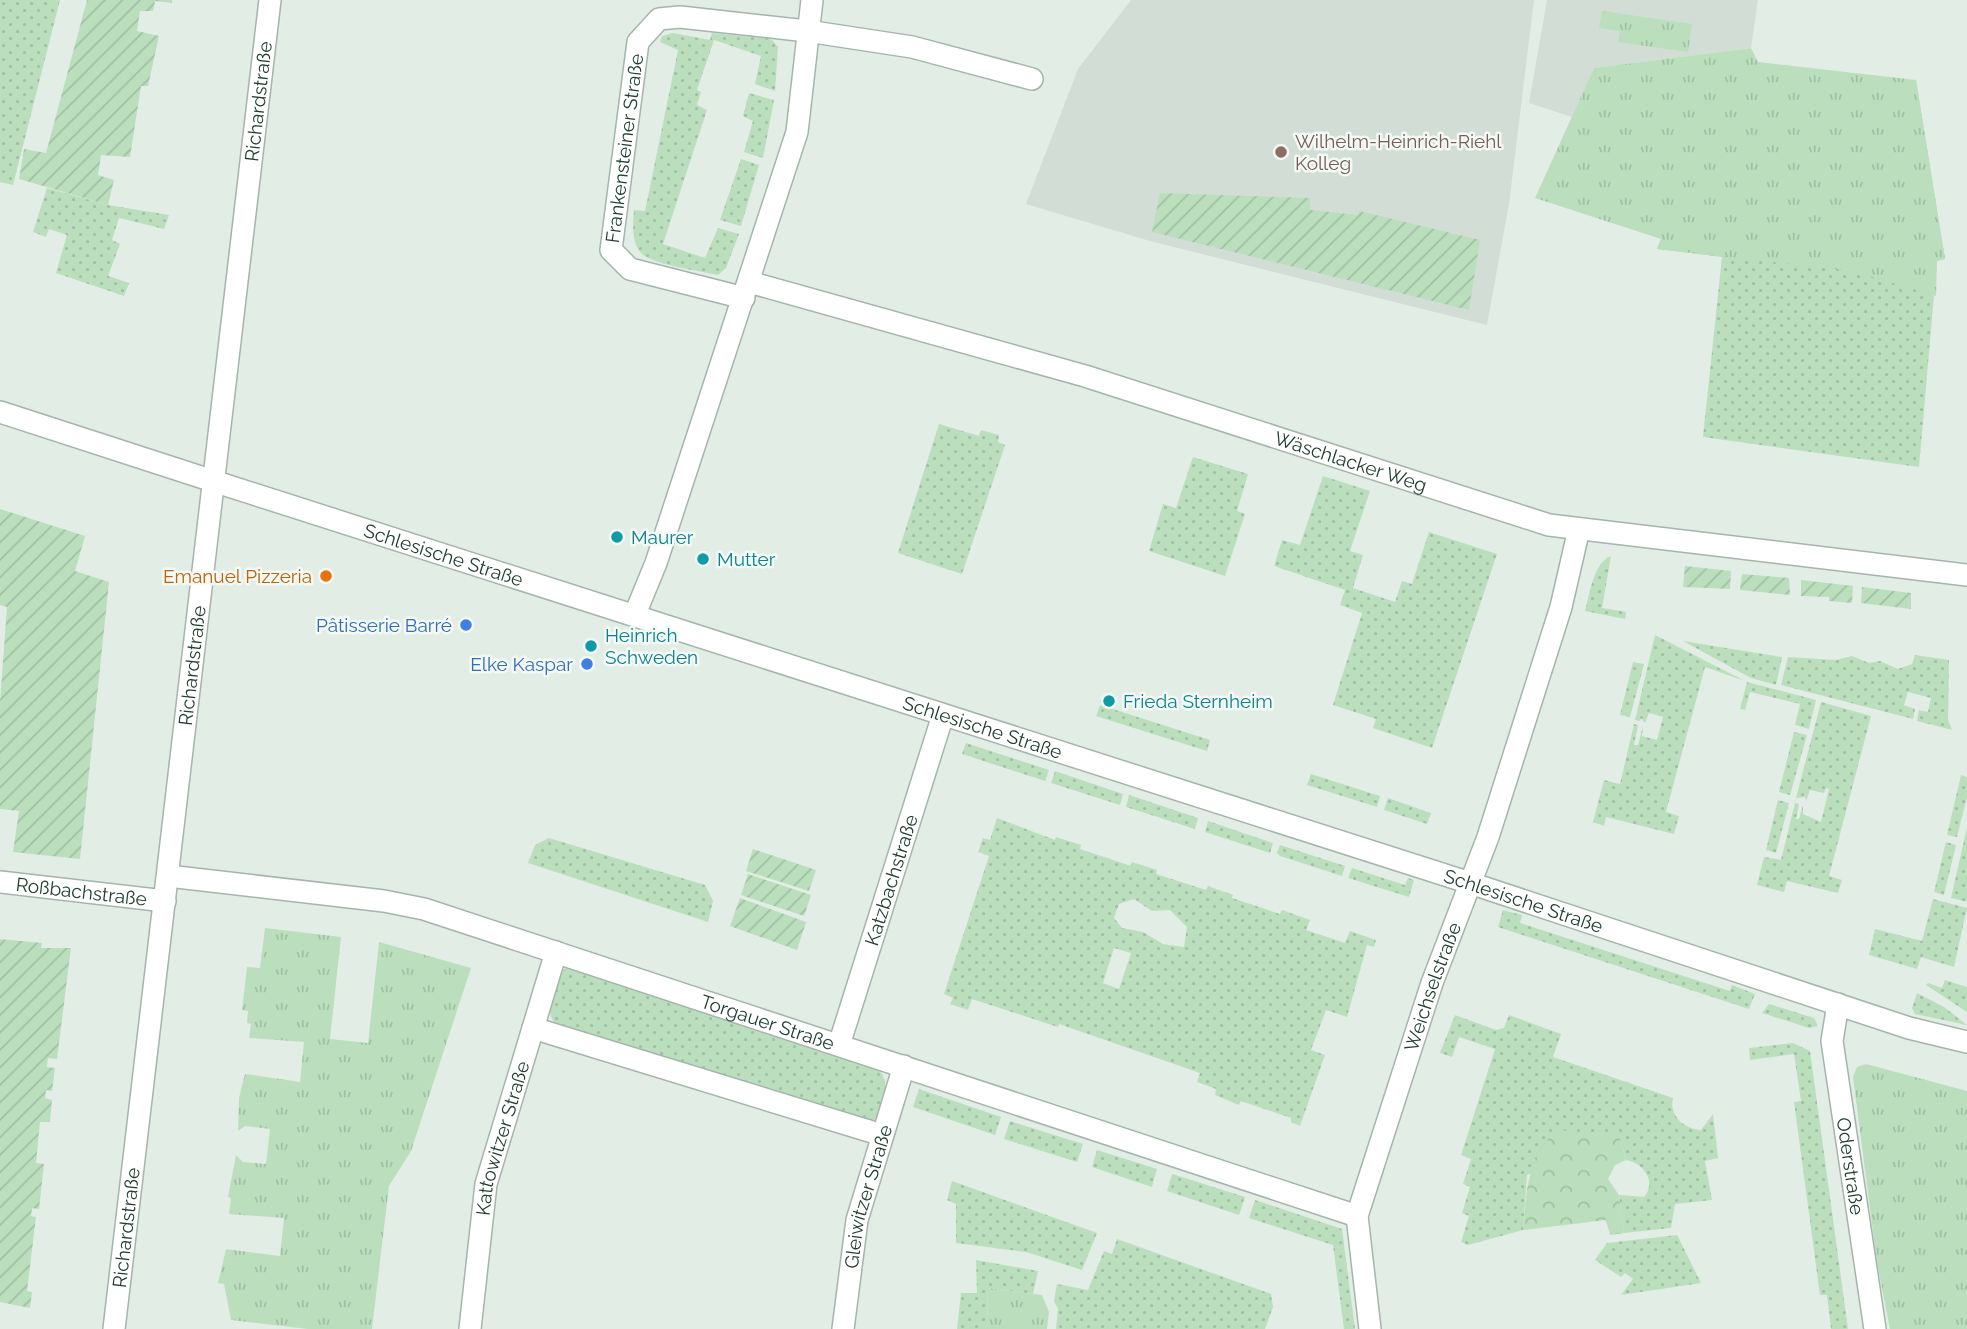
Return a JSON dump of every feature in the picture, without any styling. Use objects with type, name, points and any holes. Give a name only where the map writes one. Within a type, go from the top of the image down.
[{"type":"street","name":"Richardstraße","points":[[114,1329],[270,0]]},
{"type":"street","points":[[635,614],[656,563],[797,132],[812,0]]},
{"type":"street","name":"Frankensteiner Straße","points":[[747,290],[630,269],[611,250],[638,42],[659,19],[680,17],[807,31],[912,47],[1032,79]]},
{"type":"street","name":"Wäschlacker Weg","points":[[747,290],[1085,376],[1549,524],[1967,575]]},
{"type":"street","name":"Schlesische Straße","points":[[0,412],[1470,883],[1909,1028],[1967,1042]]},
{"type":"street","name":"Weichselstraße","points":[[1370,1329],[1357,1216],[1432,983],[1488,838],[1561,607],[1579,529]]},
{"type":"street","name":"Katzbachstraße","points":[[839,1045],[943,715]]},
{"type":"street","name":"Torgauer Straße","points":[[168,876],[410,906],[1357,1216]]},
{"type":"street","name":"Roßbachstraße","points":[[0,883],[165,901]]},
{"type":"street","name":"Kattowitzer Straße","points":[[470,1329],[486,1184],[556,952]]},
{"type":"street","name":"Oderstraße","points":[[1838,1004],[1832,1041],[1875,1329]]},
{"type":"street","points":[[533,1028],[882,1135]]},
{"type":"street","name":"Gleiwitzer Straße","points":[[843,1329],[857,1220],[904,1066]]},
{"type":"shaded area","name":"Wilhelm-Heinrich-Riehl Kolleg","points":[[1131,0],[1534,0],[1509,204],[1487,325],[1150,241],[1026,204],[1078,69]]},
{"type":"shaded area","points":[[1547,0],[1758,0],[1751,48],[1594,68],[1572,117],[1529,103]]},
{"type":"green space","points":[[0,0],[60,0],[13,185],[0,182]]},
{"type":"green space","points":[[87,0],[172,0],[172,3],[155,1],[153,11],[140,11],[137,31],[159,36],[148,86],[141,86],[130,157],[101,155],[98,175],[114,180],[108,205],[19,179],[24,149],[46,153]]},
{"type":"green space","points":[[1602,11],[1692,24],[1688,52],[1618,42],[1620,31],[1599,28]]},
{"type":"green space","points":[[673,33],[710,40],[712,33],[771,39],[778,47],[775,91],[755,84],[761,56],[714,40],[697,90],[701,92],[697,105],[707,110],[663,244],[705,258],[718,228],[739,234],[726,268],[718,275],[648,258],[638,250],[634,239],[634,210],[645,211],[678,50],[660,42],[662,36]]},
{"type":"green space","points":[[1751,48],[1758,62],[1916,80],[1945,259],[1937,261],[1936,296],[1853,271],[1657,249],[1661,239],[1535,198],[1594,68]]},
{"type":"green space","points":[[1916,80],[1945,259],[1937,261],[1919,467],[1703,437],[1722,257],[1657,249],[1661,239]]},
{"type":"green space","points":[[749,93],[774,100],[763,158],[744,152],[753,121],[743,116]]},
{"type":"green space","points":[[741,159],[759,165],[741,226],[720,220]]},
{"type":"green space","points":[[47,188],[108,205],[169,215],[164,229],[119,218],[112,240],[120,244],[108,276],[129,283],[124,296],[56,273],[67,235],[49,229],[46,237],[33,232]]},
{"type":"green space","points":[[1160,193],[1310,198],[1310,210],[1358,215],[1359,211],[1480,240],[1469,310],[1152,232]]},
{"type":"green space","points":[[939,424],[979,436],[981,430],[999,435],[998,442],[1005,445],[962,574],[898,553]]},
{"type":"green space","points":[[1193,457],[1248,474],[1237,511],[1245,514],[1225,576],[1149,551],[1163,504],[1176,508]]},
{"type":"green space","points":[[1323,476],[1370,491],[1350,551],[1363,555],[1353,588],[1395,602],[1402,581],[1412,584],[1429,532],[1497,554],[1432,748],[1373,728],[1376,719],[1333,705],[1362,613],[1340,605],[1345,590],[1274,566],[1282,540],[1300,545]]},
{"type":"green space","points":[[0,509],[85,536],[75,571],[109,582],[80,859],[13,852],[19,811],[0,809],[0,702],[7,607],[0,605]]},
{"type":"green space","points":[[1611,556],[1602,608],[1626,612],[1625,619],[1585,611],[1596,572]]},
{"type":"green space","points":[[1685,566],[1731,571],[1730,589],[1683,587]]},
{"type":"green space","points":[[1742,574],[1789,578],[1790,595],[1740,590]]},
{"type":"green space","points":[[1801,580],[1853,586],[1852,603],[1829,601],[1829,597],[1801,596]]},
{"type":"green space","points":[[1862,587],[1911,593],[1911,609],[1861,603]]},
{"type":"green space","points":[[1655,635],[1745,681],[1705,667],[1666,812],[1679,816],[1674,834],[1606,817],[1604,826],[1593,822],[1604,780],[1620,784],[1634,724],[1638,725],[1634,745],[1638,745],[1643,726],[1642,736],[1657,740],[1663,717],[1649,713],[1645,723],[1641,718],[1640,721],[1635,720]]},
{"type":"green space","points":[[1683,641],[1782,657],[1776,685],[1751,678]]},
{"type":"green space","points":[[1915,655],[1949,660],[1948,720],[1952,730],[1917,721],[1919,710],[1928,712],[1931,698],[1908,692],[1904,705],[1915,709],[1913,719],[1781,685],[1788,657],[1836,660],[1852,656],[1869,663],[1880,661],[1898,669],[1912,664]]},
{"type":"green space","points":[[1633,662],[1644,664],[1630,717],[1620,715]]},
{"type":"green space","points":[[1747,682],[1816,700],[1809,729],[1795,725],[1800,704],[1750,692],[1745,710],[1740,709]]},
{"type":"green space","points":[[1821,702],[1871,716],[1829,876],[1842,880],[1838,893],[1787,881],[1784,892],[1757,885],[1764,857],[1781,860],[1795,803],[1799,804],[1796,819],[1799,819],[1803,805],[1803,814],[1821,822],[1829,789],[1826,788],[1824,793],[1810,790],[1806,801],[1805,797],[1796,798]]},
{"type":"green space","points":[[1100,705],[1210,740],[1207,751],[1096,716]]},
{"type":"green space","points":[[1794,732],[1807,735],[1790,795],[1779,792]]},
{"type":"green space","points":[[966,743],[1049,770],[1045,781],[962,754]]},
{"type":"green space","points":[[1055,771],[1123,794],[1120,805],[1051,783]]},
{"type":"green space","points":[[1311,774],[1380,796],[1377,807],[1307,785]]},
{"type":"green space","points":[[1961,775],[1967,777],[1967,797],[1957,837],[1947,835]]},
{"type":"green space","points":[[1129,795],[1198,818],[1195,829],[1126,807]]},
{"type":"green space","points":[[1388,798],[1431,813],[1427,824],[1384,810]]},
{"type":"green space","points":[[1778,800],[1789,803],[1776,853],[1766,850]]},
{"type":"green space","points":[[997,818],[1055,840],[1056,837],[1081,845],[1080,849],[1131,866],[1132,862],[1157,870],[1156,874],[1206,890],[1208,886],[1233,895],[1232,898],[1280,914],[1282,910],[1310,920],[1306,930],[1345,943],[1350,931],[1376,940],[1374,947],[1367,945],[1347,1017],[1326,1010],[1311,1050],[1325,1055],[1300,1126],[1291,1122],[1291,1118],[1241,1101],[1239,1105],[1215,1095],[1216,1089],[1197,1082],[1200,1073],[1059,1024],[1058,1027],[972,999],[968,1010],[950,1004],[953,998],[944,994],[989,856],[978,852],[983,838],[990,840]],"holes":[[[1134,899],[1152,911],[1170,910],[1187,927],[1184,947],[1163,944],[1143,932],[1122,928],[1114,918],[1119,904]],[[1114,948],[1131,953],[1119,989],[1103,983]]]},
{"type":"green space","points":[[1208,821],[1273,843],[1270,853],[1205,832]]},
{"type":"green space","points":[[1967,828],[1967,902],[1951,898]]},
{"type":"green space","points":[[549,838],[705,885],[713,901],[708,922],[528,863],[535,845]]},
{"type":"green space","points":[[1946,842],[1956,845],[1944,895],[1934,892]]},
{"type":"green space","points":[[1280,845],[1345,866],[1342,876],[1280,856],[1277,853]]},
{"type":"green space","points":[[753,849],[816,870],[809,891],[746,871]]},
{"type":"green space","points":[[1352,868],[1405,885],[1408,878],[1414,880],[1409,897],[1348,878]]},
{"type":"green space","points":[[748,874],[811,895],[804,916],[741,895]]},
{"type":"green space","points":[[740,898],[806,922],[797,950],[730,926]]},
{"type":"green space","points":[[1933,899],[1967,908],[1954,967],[1921,957],[1917,969],[1869,955],[1875,929],[1922,941]]},
{"type":"green space","points":[[1503,910],[1522,915],[1520,923],[1730,991],[1732,985],[1755,994],[1749,1009],[1498,927]]},
{"type":"green space","points":[[265,928],[341,937],[330,1039],[368,1043],[379,942],[471,968],[411,1151],[389,1186],[372,1329],[308,1329],[231,1320],[224,1284],[218,1283],[226,1249],[280,1256],[284,1218],[229,1214],[231,1198],[228,1197],[236,1155],[243,1162],[266,1164],[270,1129],[245,1126],[238,1131],[239,1098],[245,1074],[300,1082],[304,1042],[249,1038],[251,1024],[247,1023],[248,1011],[242,1010],[247,967],[260,968]]},
{"type":"green space","points":[[0,939],[42,943],[41,948],[71,948],[57,1059],[48,1058],[47,1067],[55,1068],[52,1091],[46,1090],[45,1098],[52,1100],[50,1122],[40,1122],[36,1163],[44,1164],[39,1209],[32,1208],[31,1216],[36,1217],[27,1291],[32,1292],[30,1308],[0,1302]]},
{"type":"green space","points":[[567,967],[877,1068],[885,1080],[885,1095],[880,1110],[872,1124],[866,1124],[554,1022],[551,1017],[551,1001],[559,977]]},
{"type":"green space","points":[[1945,980],[1967,987],[1967,1012],[1926,985],[1928,983],[1942,988]]},
{"type":"green space","points":[[1917,993],[1944,1007],[1967,1025],[1915,1014],[1912,1008]]},
{"type":"green space","points":[[1769,1004],[1814,1018],[1818,1026],[1809,1028],[1762,1013]]},
{"type":"green space","points":[[1455,1015],[1496,1030],[1504,1028],[1509,1015],[1561,1034],[1553,1057],[1673,1098],[1675,1115],[1688,1127],[1701,1130],[1713,1114],[1718,1158],[1705,1161],[1712,1200],[1675,1204],[1671,1228],[1624,1233],[1619,1195],[1644,1197],[1648,1191],[1649,1179],[1643,1169],[1626,1160],[1621,1142],[1527,1175],[1523,1230],[1468,1245],[1461,1242],[1469,1216],[1462,1213],[1470,1187],[1463,1184],[1471,1159],[1461,1155],[1495,1049],[1459,1037],[1452,1057],[1440,1053]]},
{"type":"green space","points":[[1793,1043],[1810,1051],[1848,1329],[1831,1329],[1827,1295],[1820,1295],[1794,1102],[1801,1101],[1794,1054],[1750,1060],[1749,1048]]},
{"type":"green space","points":[[1866,1064],[1967,1091],[1967,1329],[1890,1329],[1877,1263],[1853,1077],[1857,1067]]},
{"type":"green space","points":[[919,1089],[1001,1117],[995,1135],[913,1107]]},
{"type":"green space","points":[[1010,1121],[1083,1144],[1077,1162],[1004,1139]]},
{"type":"green space","points":[[1559,1130],[1619,1136],[1626,1160],[1615,1165],[1608,1179],[1619,1195],[1624,1233],[1610,1235],[1606,1220],[1523,1230],[1527,1189],[1534,1162],[1540,1149]]},
{"type":"green space","points":[[1097,1150],[1157,1169],[1152,1187],[1092,1167]]},
{"type":"green space","points":[[1172,1174],[1245,1197],[1239,1215],[1167,1191]]},
{"type":"green space","points":[[952,1181],[1097,1233],[1082,1270],[1026,1252],[956,1243],[956,1204],[947,1200]]},
{"type":"green space","points":[[1255,1200],[1342,1229],[1355,1329],[1344,1329],[1333,1245],[1249,1218]]},
{"type":"green space","points":[[1677,1235],[1701,1283],[1621,1295],[1633,1279],[1625,1273],[1621,1277],[1595,1260],[1607,1243]]},
{"type":"green space","points":[[1117,1239],[1271,1294],[1273,1307],[1265,1329],[1056,1329],[1058,1309],[1054,1301],[1057,1284],[1088,1290],[1104,1251],[1112,1254]]},
{"type":"green space","points":[[976,1260],[1038,1271],[1033,1294],[988,1288],[987,1329],[957,1329],[961,1293],[977,1293]]},
{"type":"green space","points":[[988,1288],[1042,1295],[1049,1312],[1047,1329],[987,1329]]},
{"type":"place","name":"Wilhelm-Heinrich-Riehl Kolleg","points":[[1281,152]]},
{"type":"place","name":"Maurer","points":[[617,537]]},
{"type":"place","name":"Mutter","points":[[703,559]]},
{"type":"place","name":"Emanuel Pizzeria","points":[[326,576]]},
{"type":"place","name":"Pâtisserie Barré","points":[[466,625]]},
{"type":"place","name":"Heinrich Schweden","points":[[591,646]]},
{"type":"place","name":"Elke Kaspar","points":[[587,664]]},
{"type":"place","name":"Frieda Sternheim","points":[[1109,701]]}]
